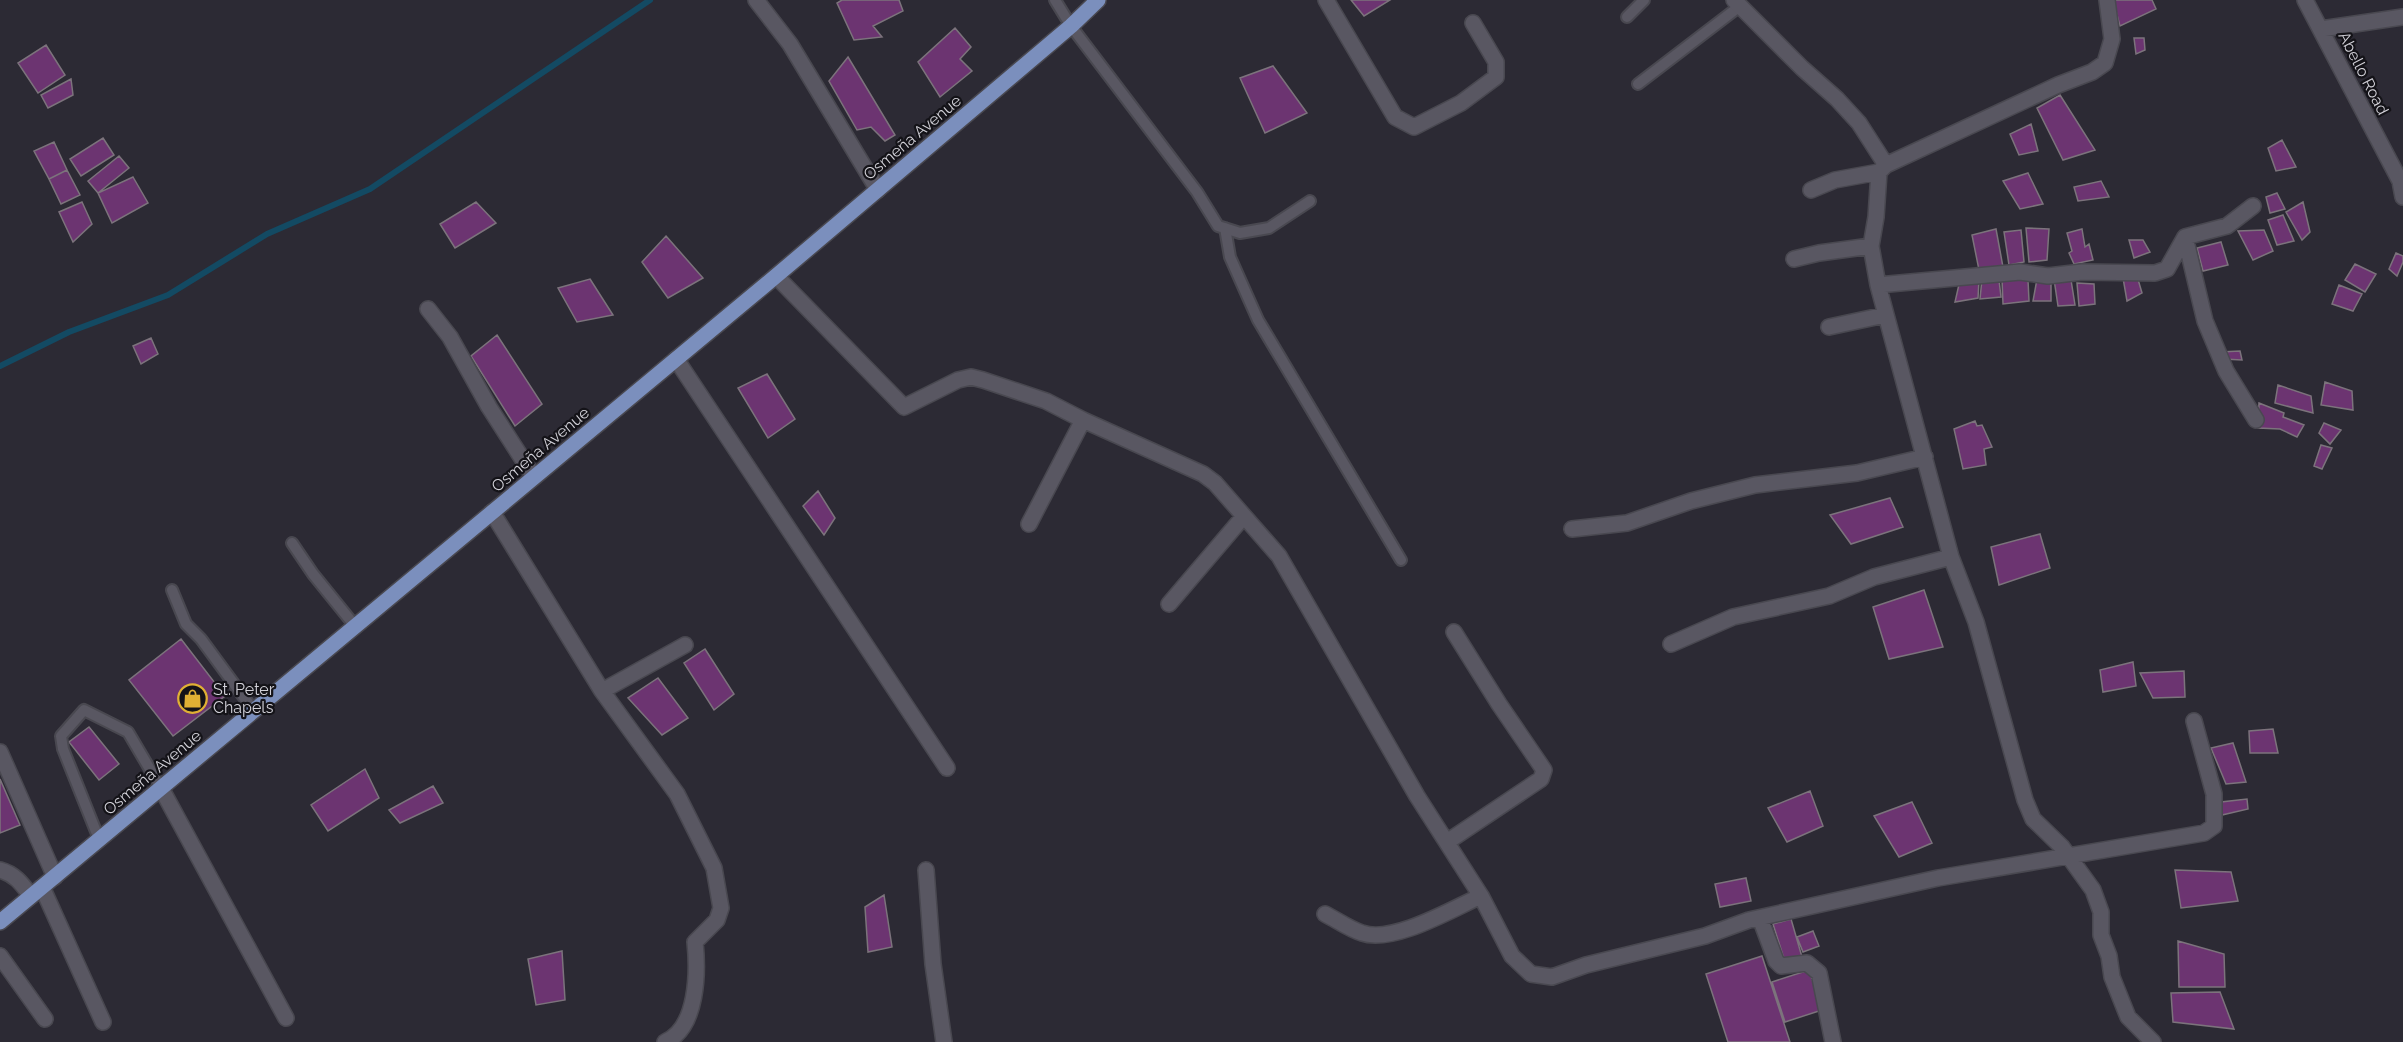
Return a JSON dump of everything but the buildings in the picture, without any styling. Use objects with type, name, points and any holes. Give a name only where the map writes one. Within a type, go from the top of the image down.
[{"type":"main road","name":"Osmeña Avenue","points":[[0,922],[776,276],[1071,26],[1098,0]]},
{"type":"street","points":[[756,0],[790,44],[878,190]]},
{"type":"street","points":[[1326,0],[1395,117],[1414,127],[1461,103],[1496,78],[1496,62],[1473,23]]},
{"type":"street","points":[[1811,190],[1835,180],[1882,168],[2058,84],[2092,72],[2105,63],[2112,39],[2107,0]]},
{"type":"street","name":"Abello Road","points":[[2306,0],[2401,178],[2403,196]]},
{"type":"street","points":[[1737,3],[1859,123],[1882,168],[1871,246],[1878,285],[1951,557],[1976,622],[2029,810],[2033,819],[2070,857],[2093,891],[2101,912],[2101,935],[2109,957],[2112,977],[2128,1017],[2153,1042]]},
{"type":"street","points":[[2321,29],[2403,17]]},
{"type":"street","points":[[1878,285],[2020,272],[2048,276],[2074,272],[2155,273],[2167,269],[2185,237],[2227,226],[2253,206]]},
{"type":"street","points":[[2185,237],[2205,321],[2226,371],[2256,420]]},
{"type":"street","points":[[1794,259],[1871,246]]},
{"type":"street","points":[[776,276],[904,407],[958,380],[971,377],[1046,401],[1203,474],[1215,483],[1279,556],[1412,786],[1481,896],[1512,956],[1531,975],[1552,977],[1586,965],[1705,936],[1760,918],[1938,878],[2204,833],[2214,826],[2214,794],[2194,721]]},
{"type":"street","points":[[428,309],[450,337],[489,407],[534,477]]},
{"type":"street","points":[[1829,327],[1885,315]]},
{"type":"street","points":[[676,359],[946,768]]},
{"type":"street","points":[[1029,524],[1083,420]]},
{"type":"street","points":[[1572,529],[1627,523],[1691,501],[1755,485],[1857,473],[1925,457]]},
{"type":"street","points":[[492,512],[602,691],[677,794],[714,868],[722,908],[717,920],[695,942],[698,969],[687,1018],[681,1029],[665,1042]]},
{"type":"street","points":[[1168,604],[1244,516]]},
{"type":"street","points":[[1671,644],[1733,617],[1829,596],[1874,578],[1951,557]]},
{"type":"street","points":[[1447,842],[1541,779],[1544,770],[1454,633]]},
{"type":"street","points":[[602,691],[675,653],[685,645]]},
{"type":"street","points":[[0,752],[55,876]]},
{"type":"street","points":[[161,788],[286,1018]]},
{"type":"street","points":[[0,870],[37,891],[103,1022]]},
{"type":"street","points":[[926,870],[933,964],[944,1042]]},
{"type":"street","points":[[1324,914],[1364,934],[1400,932],[1416,927],[1481,896]]},
{"type":"street","points":[[1760,918],[1776,962],[1781,966],[1807,963],[1819,973],[1833,1042]]},
{"type":"street","points":[[0,956],[45,1019]]},
{"type":"lane","points":[[1055,0],[1071,26],[1197,192],[1218,226],[1240,233],[1269,228],[1310,201]]},
{"type":"lane","points":[[1627,17],[1644,0]]},
{"type":"lane","points":[[1638,84],[1737,3]]},
{"type":"lane","points":[[1225,228],[1230,257],[1258,320],[1401,560]]},
{"type":"lane","points":[[292,543],[313,574],[356,626]]},
{"type":"lane","points":[[172,590],[186,624],[201,639],[254,711]]},
{"type":"lane","points":[[99,839],[63,749],[61,736],[84,710],[128,732],[161,788]]},
{"type":"waterway","points":[[0,366],[69,332],[168,295],[267,234],[370,189],[650,0]]},
{"type":"place","name":"St. Peter Chapels","points":[[192,698]]}]
